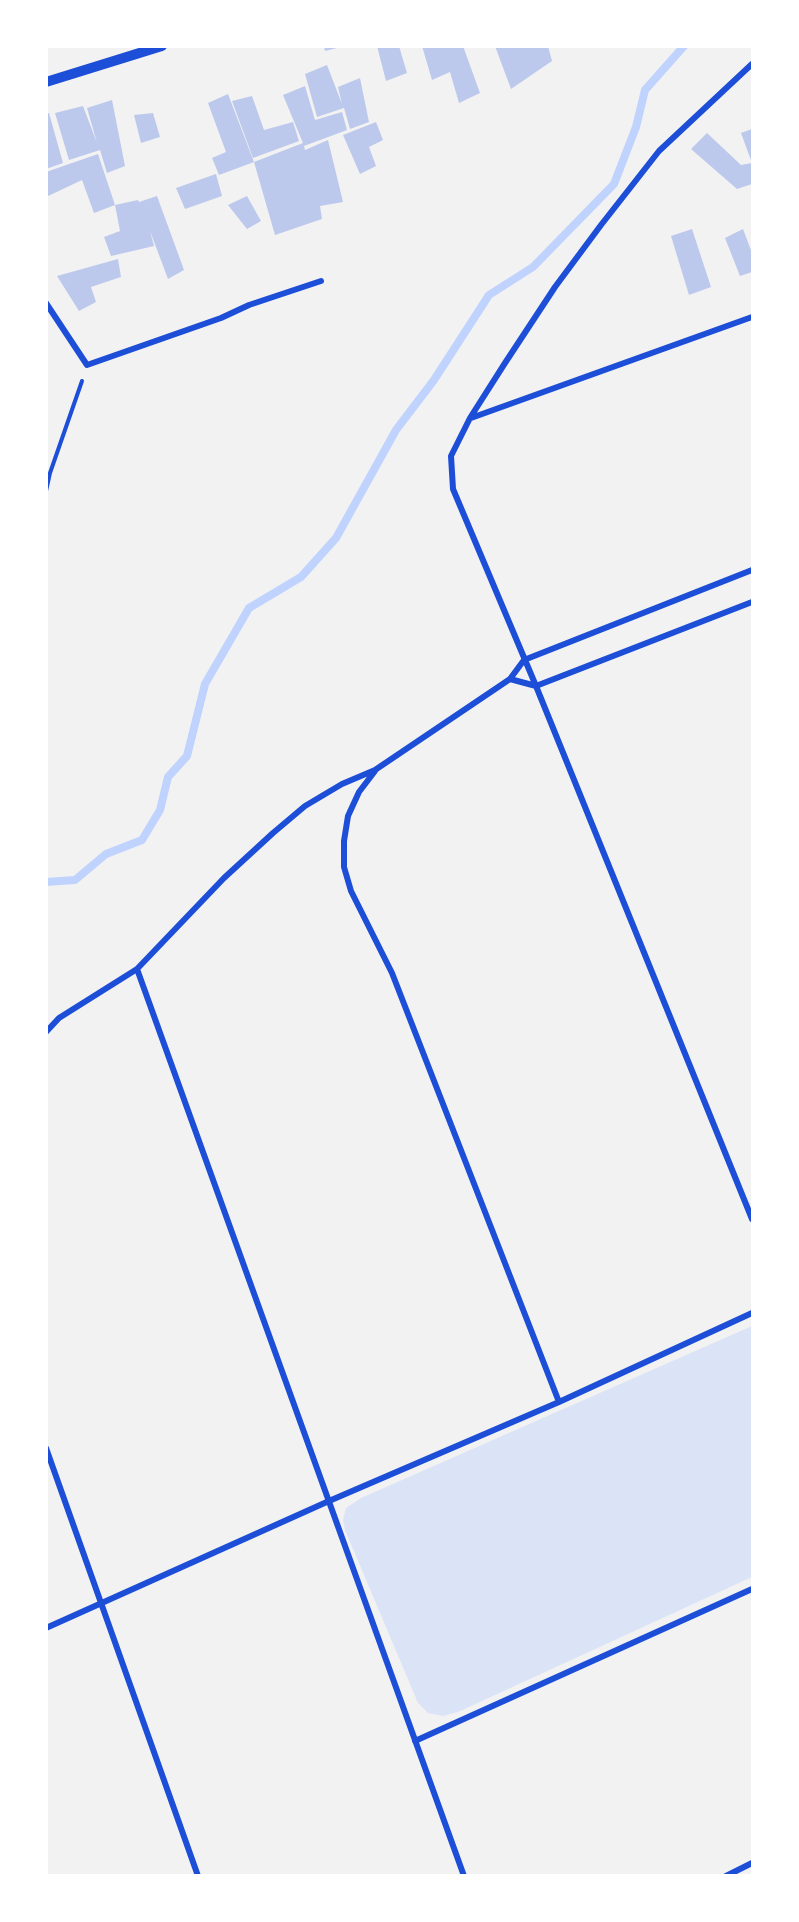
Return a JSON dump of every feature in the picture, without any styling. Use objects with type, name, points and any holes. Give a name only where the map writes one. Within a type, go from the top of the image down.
[{"type":"street","points":[[46,82],[162,46]]},
{"type":"street","points":[[753,64],[659,151],[555,287],[470,418],[451,456],[453,489],[536,686],[753,1219]]},
{"type":"street","points":[[46,303],[87,365],[321,281]]},
{"type":"street","points":[[470,418],[753,317]]},
{"type":"street","points":[[46,1032],[59,1018],[137,969],[224,878],[305,806],[342,784],[375,770],[510,679],[524,660],[753,570]]},
{"type":"street","points":[[510,679],[536,686],[753,602]]},
{"type":"street","points":[[375,770],[359,792],[348,816],[344,841],[344,867],[351,891],[392,973],[559,1402]]},
{"type":"street","points":[[137,969],[464,1875]]},
{"type":"street","points":[[46,1628],[329,1501],[559,1402],[753,1313]]},
{"type":"street","points":[[46,1448],[198,1875]]},
{"type":"street","points":[[416,1741],[753,1589]]},
{"type":"street","points":[[726,1875],[753,1863]]},
{"type":"path","points":[[46,491],[87,365]]},
{"type":"shaded area","points":[[752,1326],[752,1577],[458,1712],[443,1716],[428,1713],[418,1703],[345,1530],[343,1520],[346,1508],[361,1498]]},
{"type":"building","points":[[324,46],[341,46],[341,47],[325,51]]},
{"type":"building","points":[[377,46],[399,46],[407,73],[386,81]]},
{"type":"building","points":[[422,46],[463,46],[480,93],[459,103],[450,72],[432,80]]},
{"type":"building","points":[[495,46],[548,46],[552,61],[511,89]]},
{"type":"building","points":[[327,65],[342,104],[338,87],[360,78],[369,122],[350,129],[344,108],[317,117],[305,74]]},
{"type":"building","points":[[305,86],[315,120],[342,112],[347,130],[304,146],[305,150],[328,140],[343,202],[320,206],[322,219],[275,235],[254,162],[303,143],[283,95]]},
{"type":"building","points":[[228,94],[254,162],[219,175],[212,158],[226,152],[208,103]]},
{"type":"building","points":[[252,96],[264,130],[293,122],[299,141],[253,158],[232,101]]},
{"type":"building","points":[[112,100],[125,166],[107,173],[100,150],[69,160],[55,113],[83,106],[97,143],[87,108]]},
{"type":"building","points":[[46,113],[49,113],[63,163],[46,169]]},
{"type":"building","points":[[153,113],[160,137],[141,143],[134,115]]},
{"type":"building","points":[[376,122],[383,140],[369,147],[376,166],[360,174],[343,135]]},
{"type":"building","points":[[752,129],[752,163],[741,133]]},
{"type":"building","points":[[707,133],[741,165],[752,163],[752,184],[737,189],[691,149]]},
{"type":"building","points":[[98,154],[115,205],[94,213],[82,180],[46,197],[46,172]]},
{"type":"building","points":[[216,174],[222,196],[185,209],[176,188]]},
{"type":"building","points":[[157,196],[184,270],[168,279],[150,231],[154,246],[111,256],[104,237],[120,231],[115,205],[138,200],[139,202]]},
{"type":"building","points":[[247,196],[261,221],[247,229],[228,205]]},
{"type":"building","points":[[692,229],[711,287],[689,295],[671,236]]},
{"type":"building","points":[[743,229],[752,253],[752,272],[740,276],[725,238]]},
{"type":"building","points":[[118,259],[121,277],[91,287],[96,302],[79,311],[57,276]]},
{"type":"waterway","points":[[46,882],[75,880],[106,854],[142,840],[160,810],[168,777],[187,756],[205,684],[249,608],[301,577],[336,538],[396,430],[434,380],[489,295],[533,267],[614,184],[636,127],[645,90],[684,46]]}]
